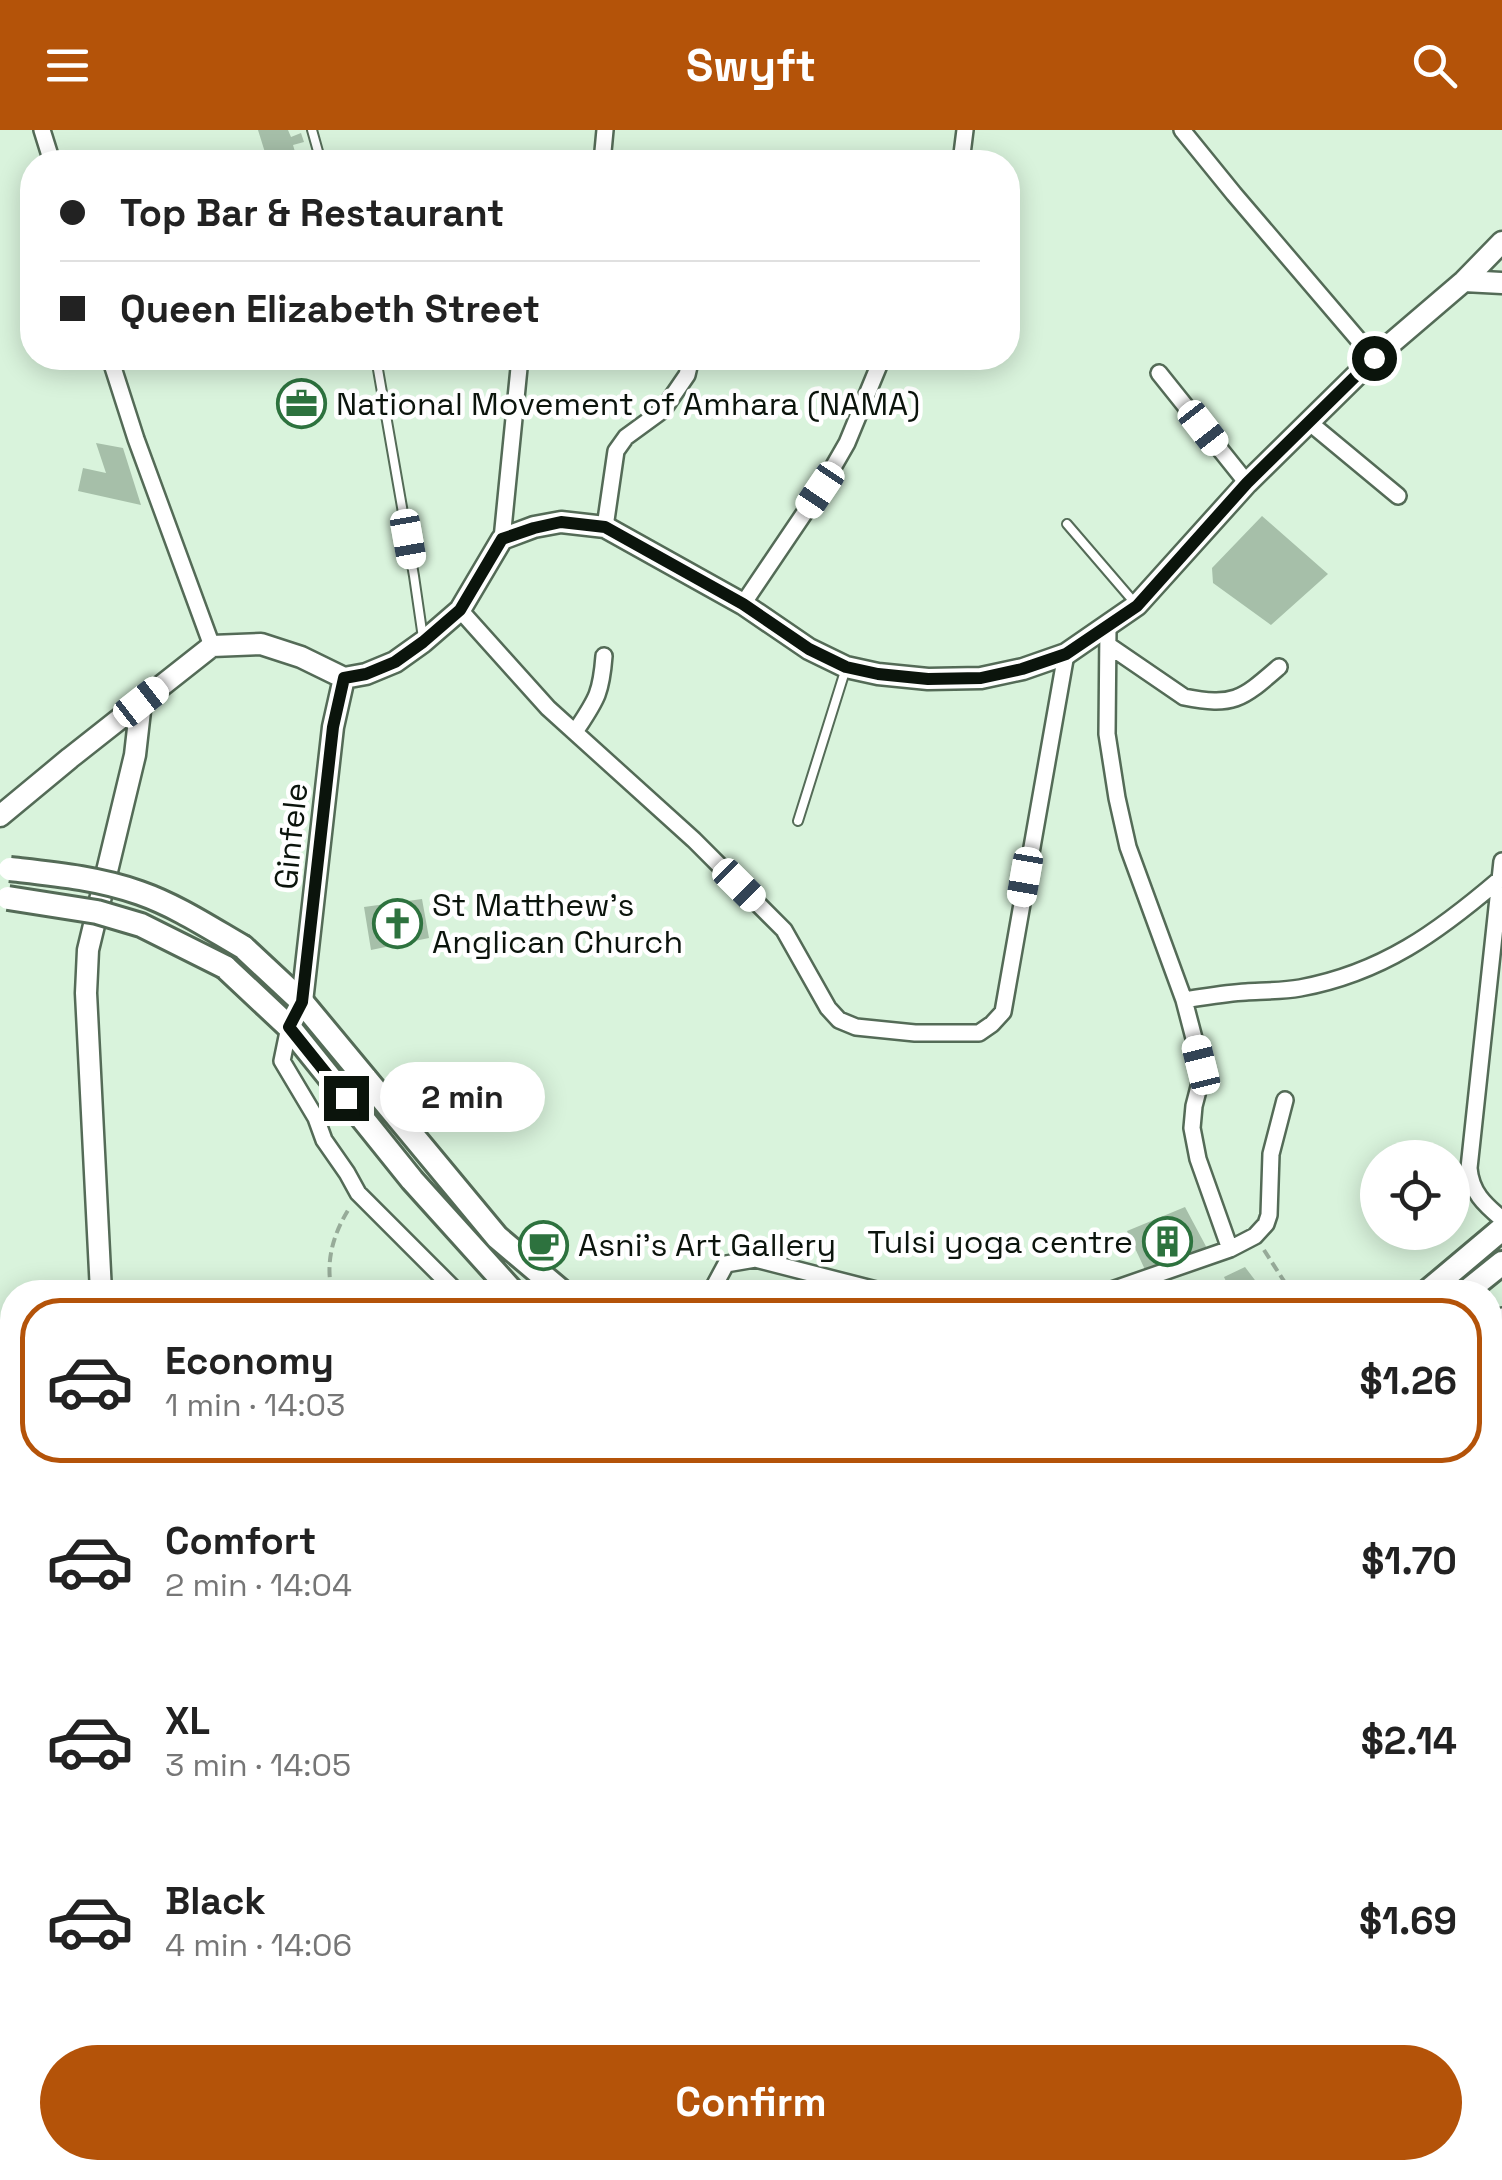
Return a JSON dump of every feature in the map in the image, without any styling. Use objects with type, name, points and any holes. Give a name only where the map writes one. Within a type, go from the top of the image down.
[{"type":"main road","points":[[5,870],[83,878],[140,893],[186,913],[243,947],[302,1002],[498,1237],[548,1280]]},
{"type":"main road","points":[[4,899],[96,912],[141,925],[225,966],[289,1027],[412,1180],[502,1280]]},
{"type":"main road","points":[[1441,1280],[1502,1229]]},
{"type":"main road","points":[[1481,1280],[1502,1263]]},
{"type":"street","points":[[1182,130],[1374,358]]},
{"type":"street","points":[[502,539],[561,522],[605,527],[743,604],[809,649],[846,667],[928,679],[981,678],[1022,669],[1108,636],[1247,483],[1374,358],[1464,281],[1502,242]]},
{"type":"street","points":[[1464,281],[1502,282]]},
{"type":"street","points":[[114,370],[212,646]]},
{"type":"street","points":[[0,816],[212,646],[262,644],[302,657],[344,678],[395,662],[423,642],[460,610],[502,539],[519,370]]},
{"type":"street","points":[[605,527],[616,451],[626,436],[662,410],[688,370]]},
{"type":"street","points":[[743,604],[848,443],[877,370]]},
{"type":"street","points":[[1159,373],[1247,483]]},
{"type":"street","points":[[1310,424],[1398,496]]},
{"type":"street","points":[[460,610],[548,708],[694,840],[784,930],[828,1008],[839,1020],[856,1027],[915,1033],[979,1033],[1002,1012],[1066,654]]},
{"type":"street","points":[[1108,636],[1184,696],[1196,699],[1236,700],[1279,667]]},
{"type":"street","points":[[1108,636],[1108,734],[1117,798],[1128,848],[1184,1000],[1201,1065],[1192,1128],[1198,1159],[1230,1250]]},
{"type":"street","points":[[575,732],[598,698],[604,656]]},
{"type":"street","name":"Ginfele","points":[[302,1002],[333,727],[344,678]]},
{"type":"street","points":[[100,1280],[87,1012],[88,950],[135,755],[141,702]]},
{"type":"street","points":[[1502,861],[1469,1168],[1470,1183],[1482,1202],[1502,1220]]},
{"type":"street","points":[[1184,1000],[1298,988],[1355,974],[1407,950],[1500,880]]},
{"type":"street","points":[[302,1002],[289,1027],[282,1061],[316,1118],[324,1140],[358,1193],[445,1280]]},
{"type":"street","points":[[1141,1280],[1230,1250],[1255,1236],[1266,1224],[1271,1154],[1285,1100]]},
{"type":"street","points":[[717,1280],[726,1264],[755,1259],[837,1280]]},
{"type":"lane","points":[[378,370],[423,642]]},
{"type":"lane","points":[[1067,524],[1137,606]]},
{"type":"lane","points":[[798,821],[846,667]]},
{"type":"path","points":[[331,1280],[330,1247],[358,1193]]},
{"type":"path","points":[[1255,1236],[1283,1280]]},
{"type":"building","points":[[258,130],[288,130],[291,137],[301,133],[304,142],[293,145],[294,150],[264,150]]},
{"type":"building","points":[[96,443],[123,448],[141,505],[78,491],[83,468],[106,473]]},
{"type":"building","points":[[1262,516],[1328,574],[1271,625],[1213,583],[1212,568]]},
{"type":"building","name":"St Matthew’s Anglican Church","points":[[422,899],[429,938],[371,950],[364,907]]},
{"type":"building","name":"Tulsi yoga centre","points":[[1185,1207],[1209,1252],[1147,1274],[1127,1231]]},
{"type":"building","points":[[1245,1267],[1255,1280],[1225,1280],[1224,1277]]},
{"type":"place","name":"National Movement of Amhara (NAMA)","points":[[301,404]]},
{"type":"place","name":"St Matthew’s Anglican Church","points":[[397,923]]},
{"type":"place","name":"Tulsi yoga centre","points":[[1168,1242]]},
{"type":"place","name":"Asni's Art Gallery","points":[[543,1245]]},
{"type":"route","points":[[346,1098],[289,1027],[302,1002],[333,727],[344,678],[395,662],[460,610],[502,539],[561,522],[605,527],[743,604],[809,649],[846,667],[928,679],[981,678],[1066,654],[1137,606],[1247,483],[1374,358]]}]
